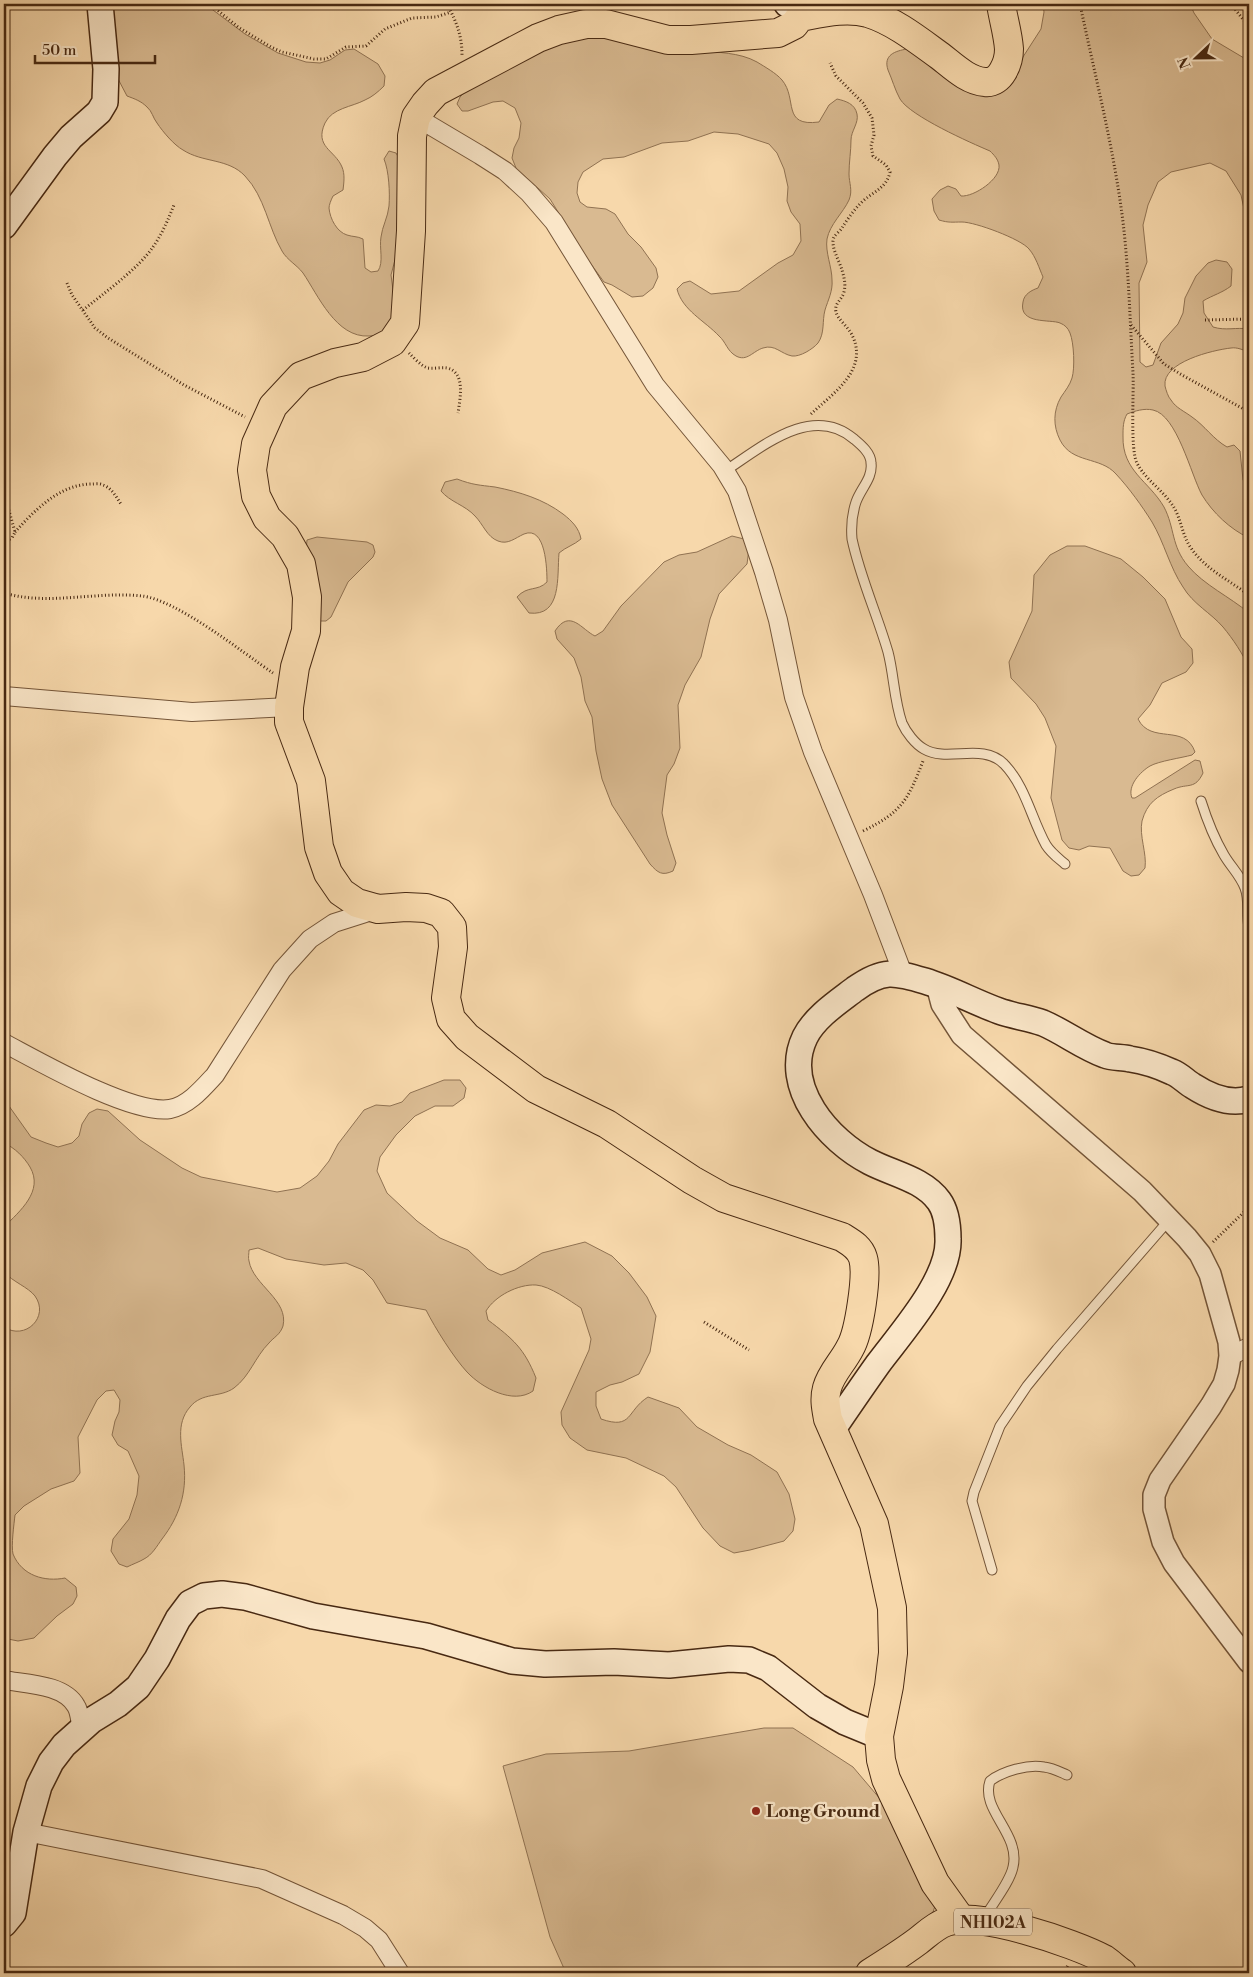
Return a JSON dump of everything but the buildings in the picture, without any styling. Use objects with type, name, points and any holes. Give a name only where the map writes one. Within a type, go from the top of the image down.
[{"type":"main road","points":[[4,226],[71,137],[88,124],[105,102],[106,69],[100,4]]},
{"type":"main road","points":[[972,1919],[935,1883],[886,1779],[881,1760],[880,1736],[893,1653],[892,1608],[874,1524],[833,1430],[825,1402],[830,1378],[851,1347],[857,1330],[864,1281],[863,1258],[856,1246],[842,1237],[724,1198],[692,1180],[607,1124],[536,1089],[467,1037],[451,1019],[446,998],[453,947],[452,927],[442,913],[426,908],[378,909],[357,903],[341,892],[328,873],[319,847],[310,781],[289,722],[290,696],[306,631],[307,596],[300,564],[285,536],[268,518],[256,496],[252,470],[256,444],[273,406],[301,376],[335,363],[363,356],[392,342],[405,323],[411,231],[412,136],[416,117],[436,92],[538,38],[559,30],[586,24],[606,24],[668,40],[692,40],[778,33],[794,25],[793,10],[844,10],[867,13],[911,35],[971,79],[987,83],[999,78],[1006,65],[1009,50],[1001,4]]},
{"type":"main road","points":[[833,1430],[932,1291],[943,1268],[949,1243],[947,1218],[940,1201],[925,1188],[897,1173],[871,1163],[849,1150],[829,1132],[811,1107],[799,1079],[800,1055],[806,1037],[819,1019],[846,996],[869,979],[891,973],[903,974],[937,985],[999,1011],[1043,1024],[1106,1055],[1133,1059],[1175,1073],[1211,1096],[1228,1102],[1249,1099]]},
{"type":"main road","points":[[4,1924],[13,1913],[26,1832],[39,1786],[50,1762],[64,1745],[92,1720],[118,1704],[138,1687],[157,1658],[178,1619],[190,1603],[204,1596],[222,1594],[245,1597],[313,1616],[426,1636],[512,1661],[544,1664],[614,1662],[669,1665],[729,1659],[749,1660],[768,1668],[817,1706],[845,1722],[880,1736]]},
{"type":"main road","name":"NH102A","points":[[870,1973],[918,1941],[932,1929],[946,1922],[972,1919],[1076,1946],[1113,1969]]},
{"type":"street","points":[[416,117],[505,171],[530,193],[554,222],[655,385],[675,407],[725,471],[737,491],[778,620],[794,697],[813,752],[874,895],[903,974]]},
{"type":"street","points":[[4,696],[192,712],[290,696]]},
{"type":"street","points":[[4,1043],[120,1100],[154,1110],[172,1109],[195,1095],[215,1075],[282,970],[310,939],[334,923],[378,909]]},
{"type":"street","points":[[937,985],[942,1004],[962,1035],[1142,1191],[1170,1219],[1200,1254],[1210,1274],[1222,1314],[1240,1352],[1224,1384],[1160,1480],[1154,1495],[1154,1509],[1160,1534],[1174,1563],[1249,1662]]},
{"type":"street","points":[[4,1680],[48,1688],[66,1694],[76,1706],[82,1729]]},
{"type":"street","points":[[26,1832],[262,1879],[342,1915],[365,1928],[379,1940],[400,1973]]},
{"type":"lane","points":[[725,471],[767,444],[810,424],[823,425],[846,432],[868,453],[872,462],[871,471],[867,483],[857,500],[851,527],[852,539],[886,647],[897,706],[903,725],[922,748],[927,750],[948,754],[978,753],[996,758],[1004,765],[1018,784],[1047,846],[1065,864]]},
{"type":"lane","points":[[1201,801],[1215,839],[1225,858],[1240,877],[1246,889],[1249,927]]},
{"type":"lane","points":[[992,1570],[972,1501],[1000,1426],[1057,1349],[1170,1219]]},
{"type":"lane","points":[[972,1919],[1013,1868],[1014,1850],[990,1801],[988,1789],[990,1781],[1005,1773],[1036,1767],[1053,1769],[1067,1775]]},
{"type":"path","points":[[210,4],[244,31],[271,47],[282,52],[314,60],[326,59],[346,47],[366,46],[385,29],[412,18],[436,17],[451,12]]},
{"type":"path","points":[[447,4],[457,23],[461,36],[462,53],[458,81]]},
{"type":"path","points":[[1080,4],[1111,152],[1123,221],[1131,325],[1134,397],[1133,447],[1136,462],[1175,508],[1190,548],[1201,561],[1249,595]]},
{"type":"path","points":[[1231,4],[1249,27]]},
{"type":"path","points":[[794,430],[842,386],[855,363],[856,343],[846,324],[838,318],[835,310],[845,285],[833,242],[834,236],[860,204],[881,188],[888,180],[890,172],[886,165],[873,156],[870,146],[874,135],[872,118],[863,103],[836,76],[830,62]]},
{"type":"path","points":[[83,310],[126,274],[152,249],[164,229],[174,205]]},
{"type":"path","points":[[67,283],[95,328],[108,338],[184,385],[264,427]]},
{"type":"path","points":[[1205,320],[1249,319]]},
{"type":"path","points":[[1131,325],[1164,364],[1249,412]]},
{"type":"path","points":[[392,342],[428,368],[448,368],[455,372],[459,379],[460,392],[458,412]]},
{"type":"path","points":[[4,542],[12,538],[33,512],[74,486],[102,484],[112,490],[121,504]]},
{"type":"path","points":[[4,493],[16,532]]},
{"type":"path","points":[[4,593],[41,598],[142,596],[160,600],[198,622],[290,696]]},
{"type":"path","points":[[850,838],[881,822],[901,806],[908,795],[927,750]]},
{"type":"path","points":[[1200,1254],[1244,1212],[1249,1204]]},
{"type":"path","points":[[704,1322],[749,1350]]},
{"type":"shaded area","points":[[108,4],[205,4],[245,34],[278,53],[306,62],[320,63],[330,60],[345,50],[354,49],[378,64],[385,76],[384,86],[368,99],[332,114],[325,123],[322,138],[327,148],[339,161],[344,175],[343,190],[333,196],[330,204],[331,216],[337,228],[343,233],[363,239],[365,268],[371,272],[378,271],[380,267],[381,237],[389,206],[389,182],[384,159],[389,151],[396,153],[401,162],[400,241],[391,275],[393,321],[384,333],[371,336],[357,335],[338,323],[329,314],[303,273],[282,251],[262,203],[252,184],[245,176],[231,166],[199,157],[180,148],[162,130],[145,105],[127,96],[117,77]]},
{"type":"shaded area","points":[[1043,4],[1190,4],[1212,39],[1249,61],[1249,232],[1241,195],[1226,171],[1210,163],[1171,172],[1158,182],[1148,205],[1143,225],[1147,262],[1139,283],[1140,362],[1146,367],[1153,365],[1161,343],[1178,324],[1183,313],[1185,298],[1196,276],[1208,263],[1216,260],[1227,262],[1232,269],[1231,286],[1203,301],[1204,313],[1213,327],[1249,329],[1249,352],[1238,348],[1231,348],[1213,351],[1190,359],[1172,370],[1166,378],[1165,386],[1169,397],[1175,405],[1197,421],[1222,444],[1227,447],[1234,445],[1240,451],[1243,480],[1249,488],[1249,538],[1229,525],[1206,502],[1176,434],[1162,414],[1146,409],[1127,414],[1123,427],[1123,436],[1127,458],[1164,507],[1183,559],[1194,573],[1249,613],[1249,668],[1244,657],[1223,627],[1187,593],[1174,572],[1152,522],[1126,485],[1109,468],[1072,453],[1065,448],[1060,440],[1055,424],[1055,413],[1058,402],[1069,386],[1073,374],[1072,343],[1069,331],[1060,323],[1036,320],[1025,314],[1023,302],[1025,297],[1031,291],[1038,288],[1043,277],[1029,249],[1008,236],[987,228],[962,222],[939,220],[934,211],[932,199],[940,190],[948,186],[956,189],[961,196],[966,196],[986,186],[996,176],[999,165],[997,159],[990,151],[928,121],[906,106],[898,96],[888,70],[887,61],[889,57],[898,51],[907,49],[963,86],[1021,60],[1041,29],[1044,12]]},
{"type":"shaded area","points":[[588,34],[743,56],[770,70],[782,80],[787,87],[792,110],[799,120],[819,122],[829,105],[837,99],[852,105],[857,117],[851,140],[849,174],[851,190],[849,200],[831,228],[827,239],[832,288],[825,310],[822,335],[813,348],[802,354],[792,356],[775,348],[767,347],[759,349],[747,357],[740,358],[731,352],[719,336],[689,309],[677,289],[683,283],[690,281],[711,294],[739,291],[778,263],[793,255],[801,241],[800,224],[791,212],[787,201],[788,187],[784,169],[777,153],[769,144],[738,134],[714,132],[688,141],[662,143],[624,157],[603,159],[583,172],[578,182],[577,193],[580,202],[587,207],[606,209],[615,214],[628,234],[641,247],[656,268],[658,277],[653,288],[643,296],[632,297],[604,282],[550,199],[516,168],[512,158],[519,138],[521,123],[515,108],[503,101],[462,111],[457,104],[460,97],[471,86],[547,46]]},
{"type":"shaded area","points":[[457,479],[472,484],[513,491],[539,500],[563,514],[577,528],[581,539],[559,553],[556,594],[547,609],[540,613],[529,613],[517,597],[525,591],[540,587],[547,582],[546,559],[541,542],[537,536],[531,533],[524,534],[505,542],[494,539],[471,512],[441,491],[445,482]]},
{"type":"shaded area","points":[[732,536],[744,539],[749,549],[747,564],[719,594],[710,619],[701,657],[685,685],[678,705],[680,748],[674,764],[667,775],[662,813],[676,863],[673,871],[663,873],[650,864],[612,805],[602,779],[592,717],[585,701],[581,677],[574,658],[557,639],[555,631],[560,624],[571,621],[595,636],[603,631],[621,606],[664,562],[679,555],[697,552]]},
{"type":"shaded area","points":[[317,537],[367,542],[373,545],[375,552],[373,557],[348,582],[331,617],[326,621],[319,621],[306,551],[307,540]]},
{"type":"shaded area","points":[[1067,546],[1085,546],[1121,559],[1143,577],[1165,599],[1181,637],[1192,649],[1193,663],[1186,672],[1162,683],[1150,705],[1138,719],[1144,727],[1151,731],[1184,738],[1190,743],[1195,752],[1192,755],[1150,766],[1133,784],[1131,789],[1132,798],[1135,798],[1195,760],[1200,761],[1203,773],[1194,784],[1179,787],[1163,794],[1147,809],[1141,827],[1145,868],[1139,875],[1131,876],[1123,871],[1110,848],[1089,846],[1079,850],[1069,848],[1062,840],[1051,798],[1056,746],[1045,718],[1036,704],[1011,678],[1009,662],[1032,611],[1034,575],[1050,555]]},
{"type":"shaded area","points":[[444,1080],[460,1080],[466,1088],[464,1098],[453,1106],[435,1106],[415,1116],[396,1135],[380,1157],[377,1171],[387,1193],[417,1221],[440,1238],[468,1250],[488,1269],[501,1275],[515,1270],[542,1253],[585,1242],[612,1256],[629,1273],[647,1297],[656,1316],[650,1352],[639,1374],[596,1392],[596,1406],[601,1419],[611,1422],[624,1421],[648,1397],[679,1408],[697,1427],[728,1445],[751,1455],[777,1472],[789,1494],[795,1519],[793,1531],[784,1541],[734,1553],[720,1546],[703,1528],[676,1487],[664,1476],[626,1458],[587,1450],[570,1438],[562,1425],[561,1412],[589,1350],[591,1339],[581,1308],[553,1291],[536,1285],[515,1289],[495,1300],[486,1311],[488,1320],[522,1351],[536,1378],[533,1391],[525,1395],[507,1395],[489,1389],[467,1372],[456,1359],[426,1310],[387,1303],[373,1280],[363,1270],[346,1263],[324,1265],[286,1259],[258,1248],[249,1250],[249,1261],[257,1278],[281,1308],[283,1326],[279,1334],[264,1348],[240,1383],[229,1391],[200,1399],[185,1414],[181,1428],[185,1475],[183,1495],[168,1531],[149,1555],[127,1567],[119,1564],[111,1551],[113,1539],[129,1519],[137,1495],[139,1476],[128,1451],[118,1445],[112,1435],[119,1412],[120,1400],[114,1390],[106,1391],[97,1400],[78,1437],[80,1473],[74,1481],[51,1489],[24,1506],[15,1515],[12,1550],[17,1562],[22,1568],[35,1576],[50,1579],[65,1578],[76,1587],[77,1596],[73,1604],[34,1638],[18,1641],[4,1636],[4,1327],[12,1331],[27,1329],[37,1319],[39,1304],[35,1296],[4,1272],[4,1227],[28,1200],[34,1184],[34,1176],[28,1163],[22,1156],[4,1143],[4,1099],[31,1137],[46,1143],[58,1147],[72,1143],[79,1136],[82,1124],[89,1113],[97,1109],[108,1111],[140,1140],[182,1168],[201,1177],[277,1192],[300,1188],[317,1176],[364,1110],[376,1105],[390,1106],[402,1102],[410,1093]]},
{"type":"shaded area","points":[[764,1728],[793,1728],[853,1767],[881,1800],[936,1903],[933,1912],[888,1952],[855,1973],[566,1973],[550,1937],[503,1766],[546,1754],[629,1751]]},
{"type":"place","name":"Long Ground","points":[[756,1811]]}]
